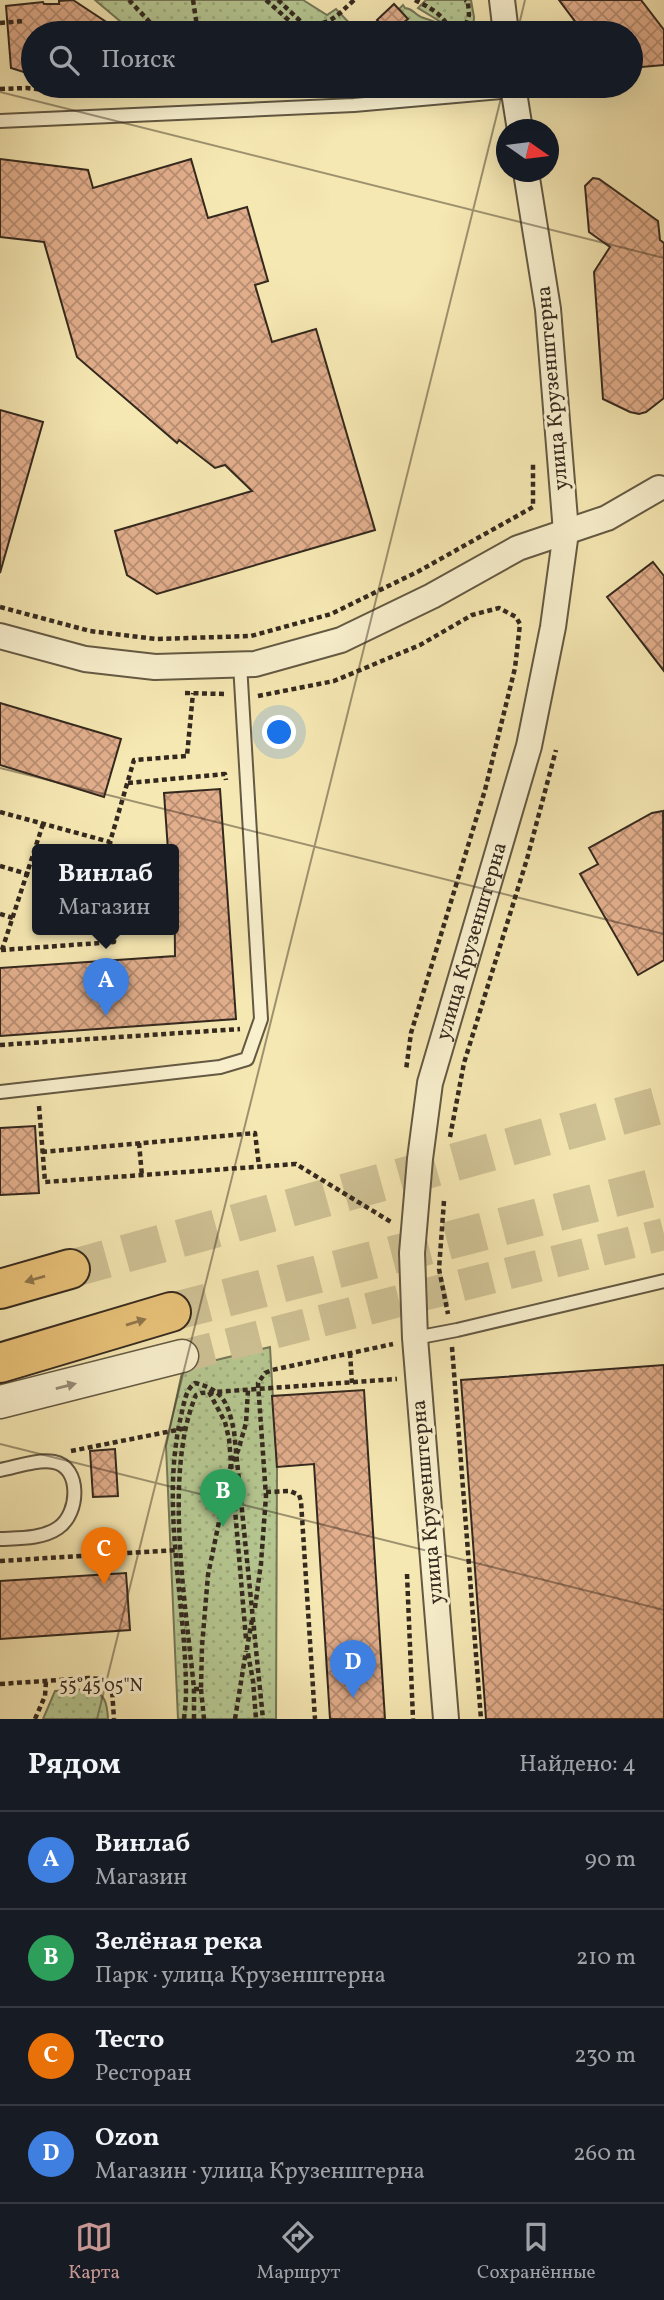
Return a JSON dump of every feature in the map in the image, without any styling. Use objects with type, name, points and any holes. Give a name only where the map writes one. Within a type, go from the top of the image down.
[{"type":"main road","points":[[0,1289],[70,1269]]},
{"type":"main road","points":[[0,1363],[171,1312]]},
{"type":"street","points":[[502,0],[505,21]]},
{"type":"street","points":[[515,98],[518,119]]},
{"type":"street","name":"улица Крузенштерна","points":[[446,1719],[415,1338],[412,1252],[430,1083],[528,746],[553,627],[566,532],[548,309],[528,182]]},
{"type":"street","points":[[0,636],[85,659],[143,666],[255,664],[341,640],[432,596],[518,548],[607,518],[659,488]]},
{"type":"street","points":[[0,1402],[182,1356]]},
{"type":"lane","points":[[0,121],[354,105],[419,98]]},
{"type":"lane","points":[[0,1092],[220,1068],[247,1059],[261,1019],[240,664]]},
{"type":"lane","points":[[415,1338],[451,1332],[664,1281]]},
{"type":"lane","points":[[0,1470],[56,1462],[64,1468],[75,1489],[72,1511],[65,1522],[47,1534],[0,1539]]},
{"type":"path","points":[[131,0],[148,21]]},
{"type":"path","points":[[193,0],[196,21]]},
{"type":"path","points":[[265,0],[289,21]]},
{"type":"path","points":[[278,0],[302,21]]},
{"type":"path","points":[[331,21],[354,0]]},
{"type":"path","points":[[415,0],[439,14],[445,21]]},
{"type":"path","points":[[465,0],[469,15],[467,21]]},
{"type":"path","points":[[0,23],[21,21]]},
{"type":"path","points":[[0,89],[21,88]]},
{"type":"path","points":[[0,607],[90,631],[156,639],[251,636],[331,614],[419,571],[533,508],[533,452]]},
{"type":"path","points":[[0,812],[110,842],[134,760],[187,756],[193,693]]},
{"type":"path","points":[[450,1139],[464,1063],[527,859],[556,746]]},
{"type":"path","points":[[128,783],[225,775],[226,788]]},
{"type":"path","points":[[37,844],[43,824]]},
{"type":"path","points":[[32,858],[1,950],[114,942],[114,935]]},
{"type":"path","points":[[0,866],[32,875]]},
{"type":"path","points":[[0,914],[13,918]]},
{"type":"path","points":[[0,1045],[245,1028]]},
{"type":"path","points":[[37,1088],[45,1182],[296,1164],[392,1222]]},
{"type":"path","points":[[42,1152],[256,1133],[259,1166]]},
{"type":"path","points":[[139,1143],[142,1176]]},
{"type":"path","points":[[444,1191],[439,1269],[451,1332],[481,1719]]},
{"type":"path","points":[[235,1719],[261,1563],[265,1492],[257,1389],[261,1377],[272,1370],[415,1338]]},
{"type":"path","points":[[350,1353],[352,1383]]},
{"type":"path","points":[[184,1719],[186,1692],[178,1550],[187,1428],[196,1395],[454,1376]]},
{"type":"path","points":[[204,1719],[197,1689],[172,1488],[178,1430],[188,1388],[195,1383],[217,1392],[228,1405],[237,1451],[263,1719]]},
{"type":"path","points":[[194,1719],[208,1575],[231,1464],[246,1423],[248,1390]]},
{"type":"path","points":[[209,1392],[225,1422],[229,1439],[247,1648],[256,1719]]},
{"type":"path","points":[[56,1462],[78,1448],[187,1428]]},
{"type":"path","points":[[265,1492],[290,1491],[299,1495],[302,1501],[315,1719]]},
{"type":"path","points":[[0,1562],[178,1550]]},
{"type":"path","points":[[0,1684],[100,1679],[112,1690],[114,1719]]},
{"type":"path","points":[[35,1719],[45,1696],[46,1681]]},
{"type":"green space","points":[[95,0],[303,0],[327,15],[336,9],[347,21],[120,21]]},
{"type":"green space","points":[[426,0],[471,0],[474,21],[439,21],[418,8]]},
{"type":"green space","points":[[403,5],[431,21],[405,21],[407,19],[399,9]]},
{"type":"green space","points":[[270,1347],[277,1467],[276,1719],[178,1719],[166,1446],[183,1368]]},
{"type":"green space","points":[[90,1689],[105,1700],[108,1719],[43,1719],[55,1691]]},
{"type":"building","points":[[73,0],[105,21],[21,21],[21,71],[11,68],[6,6],[43,2],[59,4],[59,1]]},
{"type":"building","points":[[559,0],[641,0],[664,30],[664,65],[643,67],[643,21],[575,21]]},
{"type":"building","points":[[394,4],[408,19],[405,21],[377,20]]},
{"type":"building","points":[[0,159],[88,170],[93,188],[191,159],[208,218],[247,207],[268,281],[255,285],[272,342],[316,329],[375,530],[157,594],[127,575],[115,531],[252,491],[225,465],[215,468],[179,440],[177,443],[77,357],[44,242],[0,237]]},
{"type":"building","points":[[593,178],[599,179],[658,221],[660,240],[664,243],[664,398],[639,414],[603,399],[594,272],[610,247],[589,232],[585,186]]},
{"type":"building","points":[[0,410],[43,422],[0,573]]},
{"type":"building","points":[[653,562],[664,576],[664,671],[607,597]]},
{"type":"building","points":[[0,703],[121,739],[104,797],[0,765]]},
{"type":"building","points":[[220,789],[236,1019],[0,1036],[0,968],[175,956],[175,935],[179,935],[179,844],[168,844],[164,793]]},
{"type":"building","points":[[663,811],[664,960],[638,975],[580,874],[598,864],[589,848],[652,813]]},
{"type":"building","points":[[35,1126],[39,1193],[0,1195],[0,1128]]},
{"type":"building","points":[[664,1365],[664,1719],[486,1719],[461,1380]]},
{"type":"building","points":[[364,1390],[385,1719],[330,1719],[314,1464],[277,1467],[272,1396]]},
{"type":"building","points":[[115,1449],[118,1496],[93,1497],[90,1451]]},
{"type":"building","points":[[126,1573],[130,1630],[0,1639],[0,1581]]},
{"type":"tunnel","points":[[70,1269],[664,1104]]},
{"type":"tunnel","points":[[171,1312],[664,1185]]},
{"type":"tunnel","points":[[182,1356],[664,1234]]},
{"type":"place","name":"Винлаб","points":[[106,1016]]},
{"type":"place","name":"Зелёная река","points":[[223,1527]]},
{"type":"place","name":"Тесто","points":[[104,1585]]},
{"type":"place","name":"Ozon","points":[[353,1698]]}]
